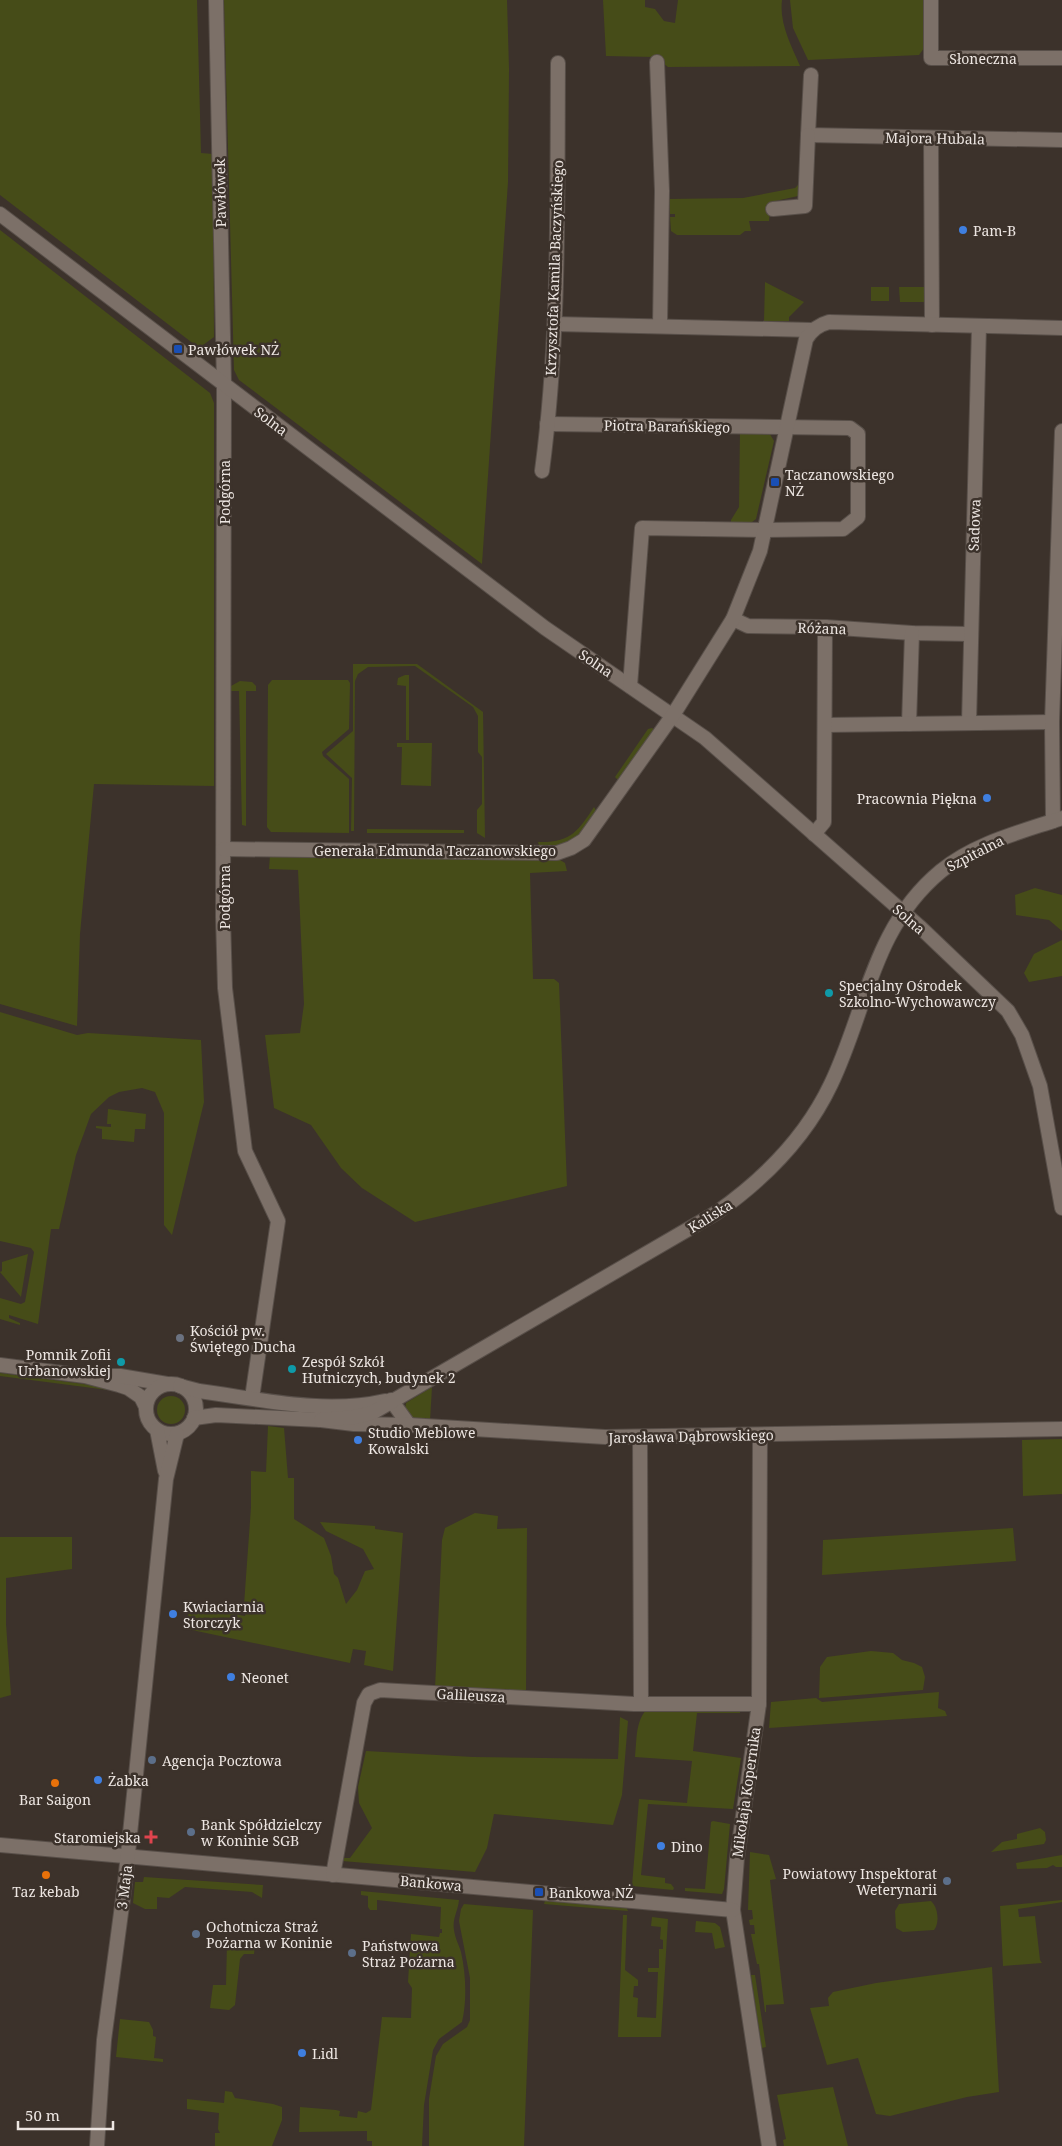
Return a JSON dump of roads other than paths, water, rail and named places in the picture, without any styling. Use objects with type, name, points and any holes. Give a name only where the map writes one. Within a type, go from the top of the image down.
[{"type":"street","name":"Pawłówek","points":[[216,0],[224,385]]},
{"type":"street","name":"Słoneczna","points":[[931,0],[931,58],[1062,58]]},
{"type":"street","points":[[657,62],[662,191],[660,326]]},
{"type":"street","name":"Krzysztofa Kamila Baczyńskiego","points":[[542,471],[555,324],[558,63]]},
{"type":"street","points":[[773,209],[805,206],[812,74]]},
{"type":"street","name":"Majora Hubala","points":[[808,135],[1062,140]]},
{"type":"street","points":[[931,138],[932,324]]},
{"type":"street","name":"Solna","points":[[0,214],[545,628],[705,738],[903,912],[1008,1011],[1022,1035],[1040,1086],[1062,1208]]},
{"type":"street","points":[[555,324],[812,330],[820,324],[829,322],[1062,328]]},
{"type":"street","name":"Sadowa","points":[[969,723],[980,326]]},
{"type":"street","name":"Generała Edmunda Taczanowskiego","points":[[224,849],[556,853],[571,848],[584,840],[673,715],[733,619],[760,551],[806,339],[812,330]]},
{"type":"street","name":"Podgórna","points":[[224,385],[225,988],[245,1151],[278,1221],[252,1398]]},
{"type":"street","name":"Piotra Barańskiego","points":[[547,424],[850,428],[858,434],[858,517],[843,529],[764,530]]},
{"type":"street","points":[[1057,820],[1052,722],[1058,700],[1062,431]]},
{"type":"street","points":[[630,686],[642,528],[764,530]]},
{"type":"street","name":"Różana","points":[[733,619],[748,626],[825,627],[912,633],[970,634]]},
{"type":"street","points":[[814,834],[824,822],[825,627]]},
{"type":"street","points":[[909,724],[912,633]]},
{"type":"street","points":[[825,725],[1052,722]]},
{"type":"street","name":"Szpitalna","points":[[903,912],[928,882],[962,857],[1019,832],[1057,820]]},
{"type":"street","name":"Kaliska","points":[[391,1400],[716,1213],[767,1172],[798,1136],[829,1089],[878,958],[903,912]]},
{"type":"street","points":[[0,1365],[85,1376],[120,1376],[199,1391],[335,1407],[391,1400],[409,1425]]},
{"type":"street","points":[[85,1376],[128,1388],[140,1397],[146,1407]]},
{"type":"street","points":[[174,1385],[190,1393],[194,1398],[196,1411],[188,1428],[177,1434],[166,1434],[150,1424],[146,1416],[146,1407],[149,1396],[157,1388],[174,1385]]},
{"type":"street","name":"Jarosława Dąbrowskiego","points":[[321,1420],[354,1417],[372,1412],[391,1400]]},
{"type":"street","name":"Jarosława Dąbrowskiego","points":[[194,1418],[216,1415],[579,1436],[640,1437],[1062,1429]]},
{"type":"street","name":"3 Maja","points":[[157,1430],[166,1479]]},
{"type":"street","name":"3 Maja","points":[[97,2146],[104,2040],[128,1857],[166,1479],[177,1434]]},
{"type":"street","name":"Mikołaja Kopernika","points":[[760,1435],[759,1704],[737,1858],[733,1910],[770,2146]]},
{"type":"street","points":[[640,1437],[641,1704]]},
{"type":"street","name":"Galileusza","points":[[333,1875],[364,1703],[369,1694],[380,1690],[641,1704],[759,1704]]},
{"type":"street","name":"Bankowa","points":[[0,1845],[733,1910]]},
{"type":"place","name":"Pam-B","points":[[963,230]]},
{"type":"place","name":"Pawłówek NŻ","points":[[178,349]]},
{"type":"place","name":"Taczanowskiego NŻ","points":[[775,482]]},
{"type":"place","name":"Pracownia Piękna","points":[[987,798]]},
{"type":"place","name":"Specjalny Ośrodek Szkolno-Wychowawczy","points":[[829,993]]},
{"type":"place","name":"Kościół pw. Świętego Ducha","points":[[180,1338]]},
{"type":"place","name":"Pomnik Zofii Urbanowskiej","points":[[121,1362]]},
{"type":"place","name":"Zespół Szkół Hutniczych, budynek 2","points":[[292,1369]]},
{"type":"place","name":"Studio Meblowe Kowalski","points":[[358,1440]]},
{"type":"place","name":"Kwiaciarnia Storczyk","points":[[173,1614]]},
{"type":"place","name":"Neonet","points":[[231,1677]]},
{"type":"place","name":"Agencja Pocztowa","points":[[152,1760]]},
{"type":"place","name":"Żabka","points":[[98,1780]]},
{"type":"place","name":"Bar Saigon","points":[[55,1783]]},
{"type":"place","name":"Bank Spółdzielczy w Koninie SGB","points":[[191,1832]]},
{"type":"place","name":"Staromiejska","points":[[151,1837]]},
{"type":"place","name":"Dino","points":[[661,1846]]},
{"type":"place","name":"Taz kebab","points":[[46,1875]]},
{"type":"place","name":"Powiatowy Inspektorat Weterynarii","points":[[947,1881]]},
{"type":"place","name":"Bankowa NŻ","points":[[539,1892]]},
{"type":"place","name":"Ochotnicza Straż Pożarna w Koninie","points":[[196,1934]]},
{"type":"place","name":"Państwowa Straż Pożarna","points":[[352,1953]]},
{"type":"place","name":"Lidl","points":[[302,2053]]}]
